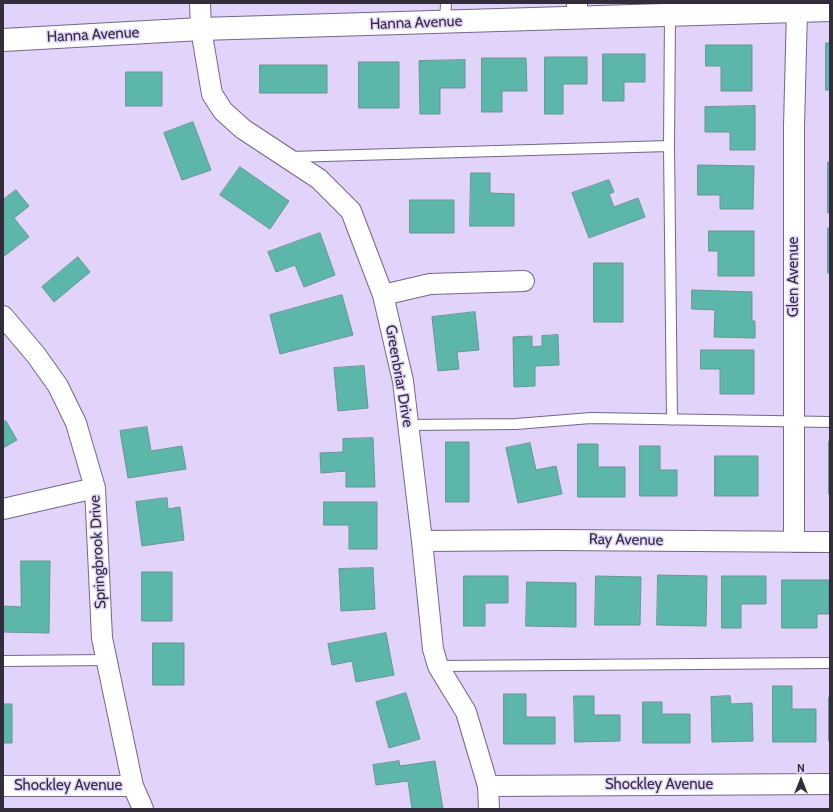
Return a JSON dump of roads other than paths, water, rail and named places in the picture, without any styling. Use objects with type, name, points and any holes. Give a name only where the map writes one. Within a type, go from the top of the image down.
[{"type":"street","name":"Greenbriar Drive","points":[[200,3],[201,29],[212,94],[223,111],[243,129],[319,179],[351,211],[383,295],[403,381],[433,649],[438,666],[466,712],[488,786],[489,809]]},
{"type":"street","name":"Hanna Avenue","points":[[3,40],[201,29],[446,12],[577,10],[670,15],[720,7],[797,11],[830,10]]},
{"type":"street","name":"Glen Avenue","points":[[794,542],[794,126],[797,11]]},
{"type":"street","points":[[383,295],[430,284],[524,280]]},
{"type":"street","name":"Springbrook Drive","points":[[3,316],[36,355],[58,386],[76,423],[95,488],[102,638],[133,786],[143,809]]},
{"type":"street","points":[[3,509],[95,488]]},
{"type":"street","name":"Ray Avenue","points":[[422,541],[555,540],[830,542]]},
{"type":"street","name":"Shockley Avenue","points":[[488,786],[830,784]]},
{"type":"street","name":"Shockley Avenue","points":[[3,786],[133,786]]},
{"type":"lane","points":[[670,15],[669,146],[672,420]]},
{"type":"lane","points":[[286,158],[669,146]]},
{"type":"lane","points":[[408,425],[516,424],[591,418],[794,423],[830,422]]},
{"type":"lane","points":[[3,661],[107,660]]},
{"type":"lane","points":[[438,666],[830,663]]}]
